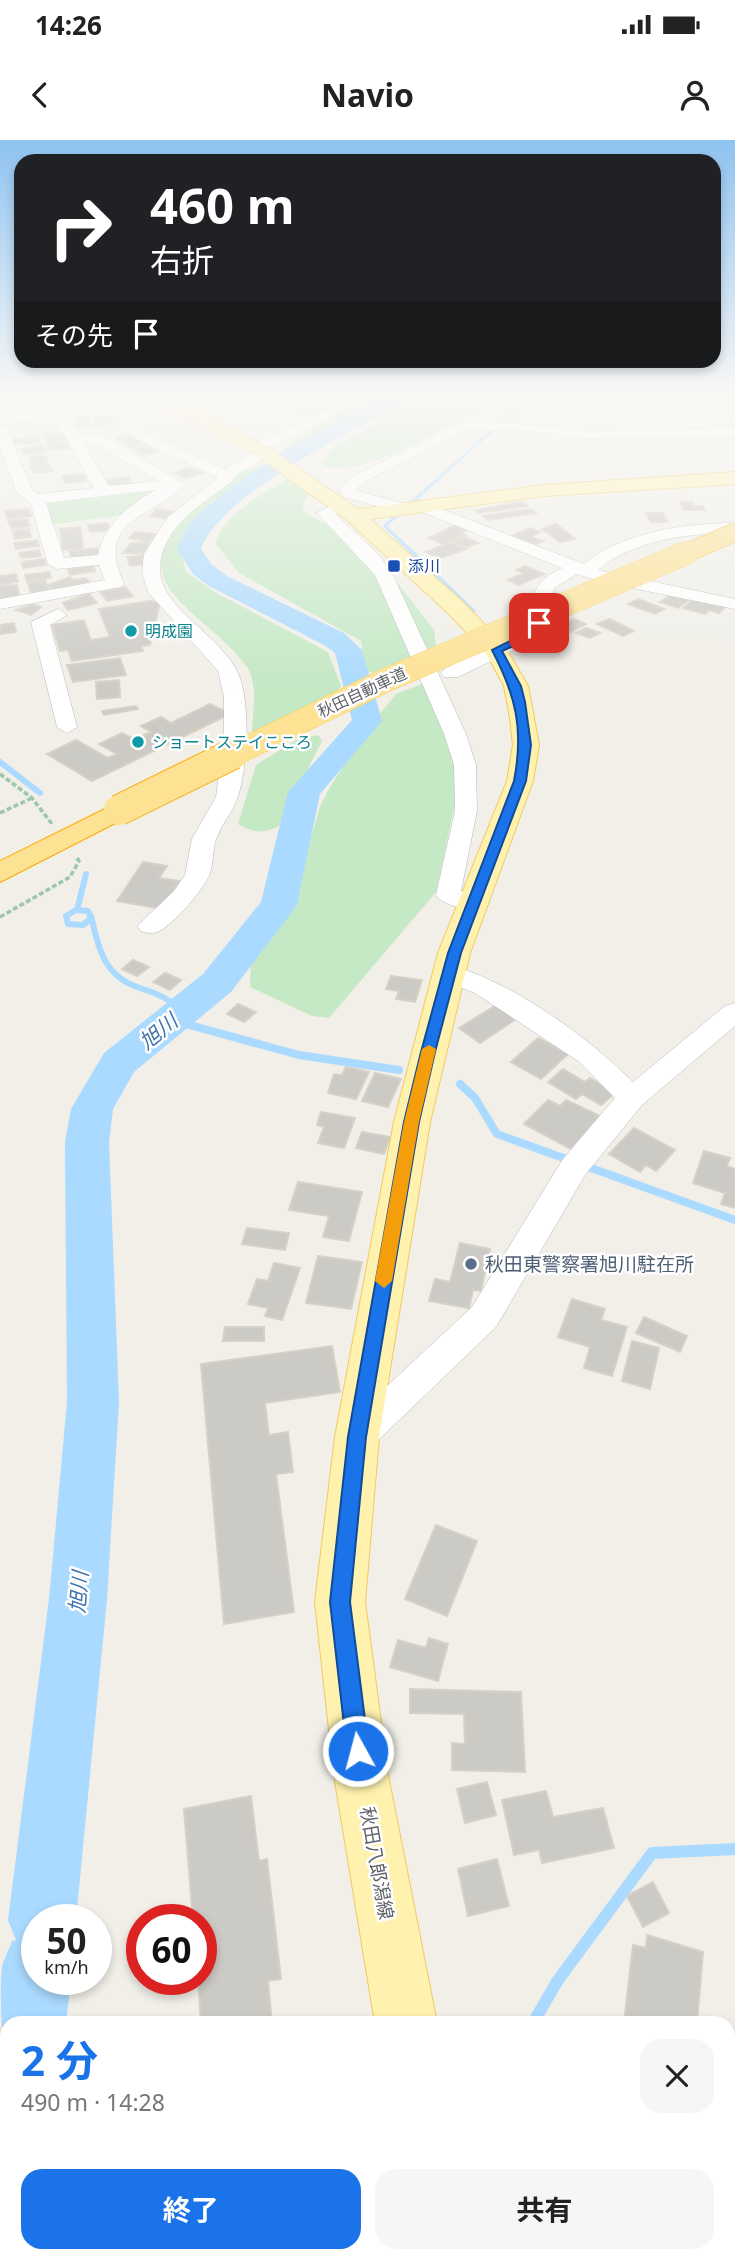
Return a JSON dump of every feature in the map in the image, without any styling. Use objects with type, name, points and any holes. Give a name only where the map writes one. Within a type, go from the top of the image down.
[{"type":"highway","name":"秋田自動車道","points":[[0,873],[119,810],[386,680],[735,530]]},
{"type":"main road","name":"秋田八郎潟線","points":[[326,494],[456,608],[496,650],[516,686],[526,745],[520,781],[472,902],[449,973],[412,1122],[357,1437],[340,1602],[361,1775],[405,2016]]},
{"type":"main road","points":[[347,511],[412,507],[519,494]]},
{"type":"street","points":[[51,494],[25,496],[57,564],[106,559]]},
{"type":"street","points":[[67,727],[40,622],[60,608],[115,583],[106,559],[113,536],[124,517],[161,494]]},
{"type":"street","points":[[150,926],[185,892],[197,876],[207,830],[227,798],[236,716],[229,672],[151,595],[149,557],[157,540],[206,494]]},
{"type":"street","points":[[349,494],[412,507],[580,570],[735,604]]},
{"type":"street","points":[[347,511],[325,513],[357,542],[384,575],[465,765],[466,811],[448,895],[472,902]]},
{"type":"street","points":[[451,673],[534,631],[539,623],[542,588],[547,581],[580,570],[605,556],[673,533],[735,530]]},
{"type":"street","points":[[0,604],[60,608]]},
{"type":"street","points":[[449,973],[484,987],[588,1054],[632,1098]]},
{"type":"street","points":[[357,1437],[484,1317],[578,1162],[632,1098],[735,1012]]},
{"type":"path","points":[[0,813],[32,798]]},
{"type":"green space","points":[[110,494],[153,494],[122,515],[49,525],[41,502]]},
{"type":"green space","points":[[209,494],[229,494],[205,514],[187,536],[180,549],[186,572],[213,591],[328,652],[341,686],[333,697],[254,733],[254,689],[247,667],[229,646],[174,595],[164,577],[162,557],[171,535]]},
{"type":"green space","points":[[262,494],[309,494],[302,508],[308,515],[327,524],[396,581],[434,630],[436,647],[378,673],[365,672],[361,641],[239,573],[216,544],[226,523]]},
{"type":"green space","points":[[422,684],[447,739],[459,785],[436,892],[329,1018],[312,1016],[250,987],[251,959],[291,902],[321,804],[333,782],[396,694]]},
{"type":"green space","points":[[318,735],[322,741],[279,826],[258,831],[238,824],[256,765],[296,740]]},
{"type":"building","points":[[522,502],[527,506],[479,513],[475,510]]},
{"type":"building","points":[[680,502],[692,502],[694,506],[703,506],[705,510],[684,510]]},
{"type":"building","points":[[28,509],[31,516],[8,519],[5,511]]},
{"type":"building","points":[[157,509],[178,513],[169,519],[150,516]]},
{"type":"building","points":[[531,509],[536,513],[488,520],[483,516]]},
{"type":"building","points":[[646,513],[663,513],[668,522],[651,522]]},
{"type":"building","points":[[27,519],[30,526],[12,529],[8,521]]},
{"type":"building","points":[[107,523],[110,530],[90,532],[88,525]]},
{"type":"building","points":[[458,524],[471,528],[460,533],[465,535],[443,544],[429,538]]},
{"type":"building","points":[[556,524],[575,539],[560,542],[542,529]]},
{"type":"building","points":[[80,527],[83,548],[63,550],[60,529]]},
{"type":"building","points":[[530,528],[540,532],[530,537],[543,541],[536,544],[512,536]]},
{"type":"building","points":[[29,529],[31,537],[15,539],[13,531]]},
{"type":"building","points":[[135,532],[156,534],[150,542],[129,538]]},
{"type":"building","points":[[464,537],[478,543],[467,547],[453,541]]},
{"type":"building","points":[[37,540],[39,546],[16,549],[14,543]]},
{"type":"building","points":[[451,542],[466,549],[440,558],[426,552]]},
{"type":"building","points":[[131,543],[149,543],[145,553],[123,553]]},
{"type":"building","points":[[97,548],[100,555],[72,559],[69,551]]},
{"type":"building","points":[[39,550],[41,556],[21,558],[19,553]]},
{"type":"building","points":[[143,555],[145,564],[130,566],[127,557]]},
{"type":"building","points":[[44,559],[46,565],[23,568],[22,562]]},
{"type":"building","points":[[93,565],[95,571],[70,575],[68,569]]},
{"type":"building","points":[[525,566],[544,574],[519,585],[508,580],[524,573],[516,570]]},
{"type":"building","points":[[49,572],[51,578],[27,581],[25,575]]},
{"type":"building","points":[[16,574],[18,582],[0,584],[0,576]]},
{"type":"building","points":[[70,577],[73,580],[85,578],[92,584],[54,593],[48,585]]},
{"type":"building","points":[[45,580],[49,591],[31,593],[28,583]]},
{"type":"building","points":[[17,585],[20,598],[0,600],[0,586]]},
{"type":"building","points":[[125,587],[133,596],[107,601],[100,592]]},
{"type":"building","points":[[89,593],[97,603],[68,610],[63,603]]},
{"type":"building","points":[[674,593],[692,598],[678,608],[660,602]]},
{"type":"building","points":[[695,598],[726,606],[719,613],[709,610],[705,614],[683,608]]},
{"type":"building","points":[[638,599],[664,609],[655,614],[628,604]]},
{"type":"building","name":"明成園","points":[[150,601],[160,603],[150,645],[141,646],[143,651],[72,661],[68,650],[60,651],[52,625],[84,620],[91,640],[110,637],[99,609]]},
{"type":"building","points":[[33,604],[41,607],[31,615],[16,610]]},
{"type":"building","points":[[574,619],[586,624],[571,632],[559,627]]},
{"type":"building","points":[[609,619],[634,631],[623,636],[597,624]]},
{"type":"building","points":[[14,623],[16,632],[0,634],[0,625]]},
{"type":"building","points":[[586,628],[600,633],[590,638],[576,633]]},
{"type":"building","points":[[120,658],[126,675],[73,682],[67,665]]},
{"type":"building","points":[[119,680],[120,697],[97,699],[96,682]]},
{"type":"building","name":"ショートステイこころ","points":[[210,704],[230,714],[92,781],[47,754],[76,740],[108,758],[117,754],[99,744],[122,733],[134,739],[151,732],[141,726],[161,717],[171,723]]},
{"type":"building","points":[[136,706],[138,709],[104,715],[102,711]]},
{"type":"building","points":[[143,862],[167,866],[159,878],[179,881],[162,909],[117,901]]},
{"type":"building","points":[[133,960],[149,967],[137,976],[122,969]]},
{"type":"building","points":[[165,973],[181,980],[170,990],[153,982]]},
{"type":"building","points":[[391,976],[422,980],[415,1002],[396,999],[399,991],[386,989]]},
{"type":"building","points":[[238,1004],[256,1012],[244,1022],[227,1014]]},
{"type":"building","points":[[498,1004],[519,1017],[480,1043],[459,1028]]},
{"type":"building","points":[[538,1038],[568,1054],[541,1079],[511,1062]]},
{"type":"building","points":[[346,1067],[369,1072],[356,1099],[328,1093],[334,1074],[342,1075]]},
{"type":"building","points":[[563,1069],[585,1082],[590,1078],[615,1093],[601,1105],[582,1094],[576,1099],[548,1082]]},
{"type":"building","points":[[375,1073],[401,1079],[388,1107],[362,1101]]},
{"type":"building","points":[[548,1100],[560,1106],[566,1100],[600,1116],[571,1149],[524,1124]]},
{"type":"building","points":[[321,1112],[355,1118],[344,1148],[318,1143],[324,1127],[317,1125]]},
{"type":"building","points":[[634,1128],[675,1150],[656,1171],[646,1165],[640,1172],[609,1154]]},
{"type":"building","points":[[362,1132],[390,1137],[384,1154],[356,1148]]},
{"type":"building","points":[[704,1151],[730,1158],[727,1166],[735,1169],[735,1208],[721,1204],[725,1193],[693,1183]]},
{"type":"building","points":[[298,1182],[362,1192],[349,1241],[323,1237],[329,1216],[289,1210]]},
{"type":"building","points":[[247,1228],[289,1233],[285,1250],[242,1244]]},
{"type":"building","name":"秋田東警察署旭川駐在所","points":[[460,1243],[490,1249],[481,1291],[473,1290],[469,1308],[429,1301],[435,1279],[450,1282]]},
{"type":"building","points":[[318,1256],[362,1262],[351,1309],[306,1303]]},
{"type":"building","points":[[274,1263],[300,1268],[282,1320],[265,1316],[268,1308],[248,1304],[257,1279],[268,1281]]},
{"type":"building","points":[[572,1299],[605,1309],[601,1320],[627,1327],[612,1376],[584,1368],[590,1347],[558,1337]]},
{"type":"building","points":[[644,1317],[687,1336],[680,1352],[636,1333]]},
{"type":"building","points":[[225,1327],[264,1327],[264,1341],[223,1341]]},
{"type":"building","points":[[632,1341],[659,1348],[650,1389],[622,1381]]},
{"type":"building","points":[[332,1346],[340,1392],[265,1403],[269,1435],[288,1432],[293,1472],[276,1474],[294,1612],[224,1624],[201,1364]]},
{"type":"building","points":[[436,1525],[477,1541],[447,1616],[405,1599]]},
{"type":"building","points":[[429,1638],[448,1644],[438,1681],[390,1667],[398,1640],[426,1648]]},
{"type":"building","points":[[410,1689],[521,1692],[525,1772],[452,1770],[452,1743],[465,1744],[464,1714],[410,1713]]},
{"type":"building","points":[[487,1782],[496,1815],[465,1823],[457,1789]]},
{"type":"building","points":[[546,1791],[553,1817],[603,1808],[614,1848],[542,1863],[539,1850],[514,1855],[502,1800]]},
{"type":"building","points":[[251,1796],[259,1861],[267,1859],[281,1979],[268,1981],[271,2016],[201,2016],[199,1995],[217,1995],[217,1904],[192,1904],[184,1809]]},
{"type":"building","points":[[497,1859],[509,1906],[468,1916],[458,1869]]},
{"type":"building","points":[[653,1882],[669,1913],[643,1927],[627,1896]]},
{"type":"building","points":[[647,1935],[703,1952],[698,2016],[625,2016],[633,1945],[646,1948]]},
{"type":"waterway","name":"旭川","points":[[44,1904],[78,1599],[93,1402],[92,1262],[87,1142],[92,1109],[119,1063],[217,983],[279,904],[304,792],[367,721],[348,650],[334,639],[218,581],[202,569],[189,549],[197,528],[237,494]]},
{"type":"waterway","points":[[415,555],[385,526],[421,494]]},
{"type":"waterway","points":[[413,553],[473,611]]},
{"type":"waterway","points":[[0,762],[40,793]]},
{"type":"waterway","points":[[77,910],[86,874]]},
{"type":"waterway","points":[[76,910],[88,911],[91,918],[83,925],[68,924],[66,916],[76,910]]},
{"type":"waterway","points":[[91,916],[105,960],[118,977],[163,997],[183,1011]]},
{"type":"waterway","points":[[171,1020],[299,1055],[399,1070]]},
{"type":"waterway","points":[[460,1084],[475,1098],[497,1134],[735,1220]]},
{"type":"waterway","points":[[537,2016],[558,1980],[652,1853],[735,1849]]},
{"type":"waterway","name":"旭川","points":[[31,2016],[33,1995]]},
{"type":"slow traffic","points":[[384,1281],[412,1122],[429,1049]]},
{"type":"place","name":"添川","points":[[394,566]]},
{"type":"place","name":"明成園","points":[[131,631]]},
{"type":"place","name":"ショートステイこころ","points":[[138,742]]},
{"type":"place","name":"秋田東警察署旭川駐在所","points":[[471,1264]]},
{"type":"route","points":[[358,1751],[340,1602],[357,1437],[412,1122],[428,1052],[454,953],[520,781],[526,745],[523,718],[516,686],[496,650],[529,635],[539,623]]}]
